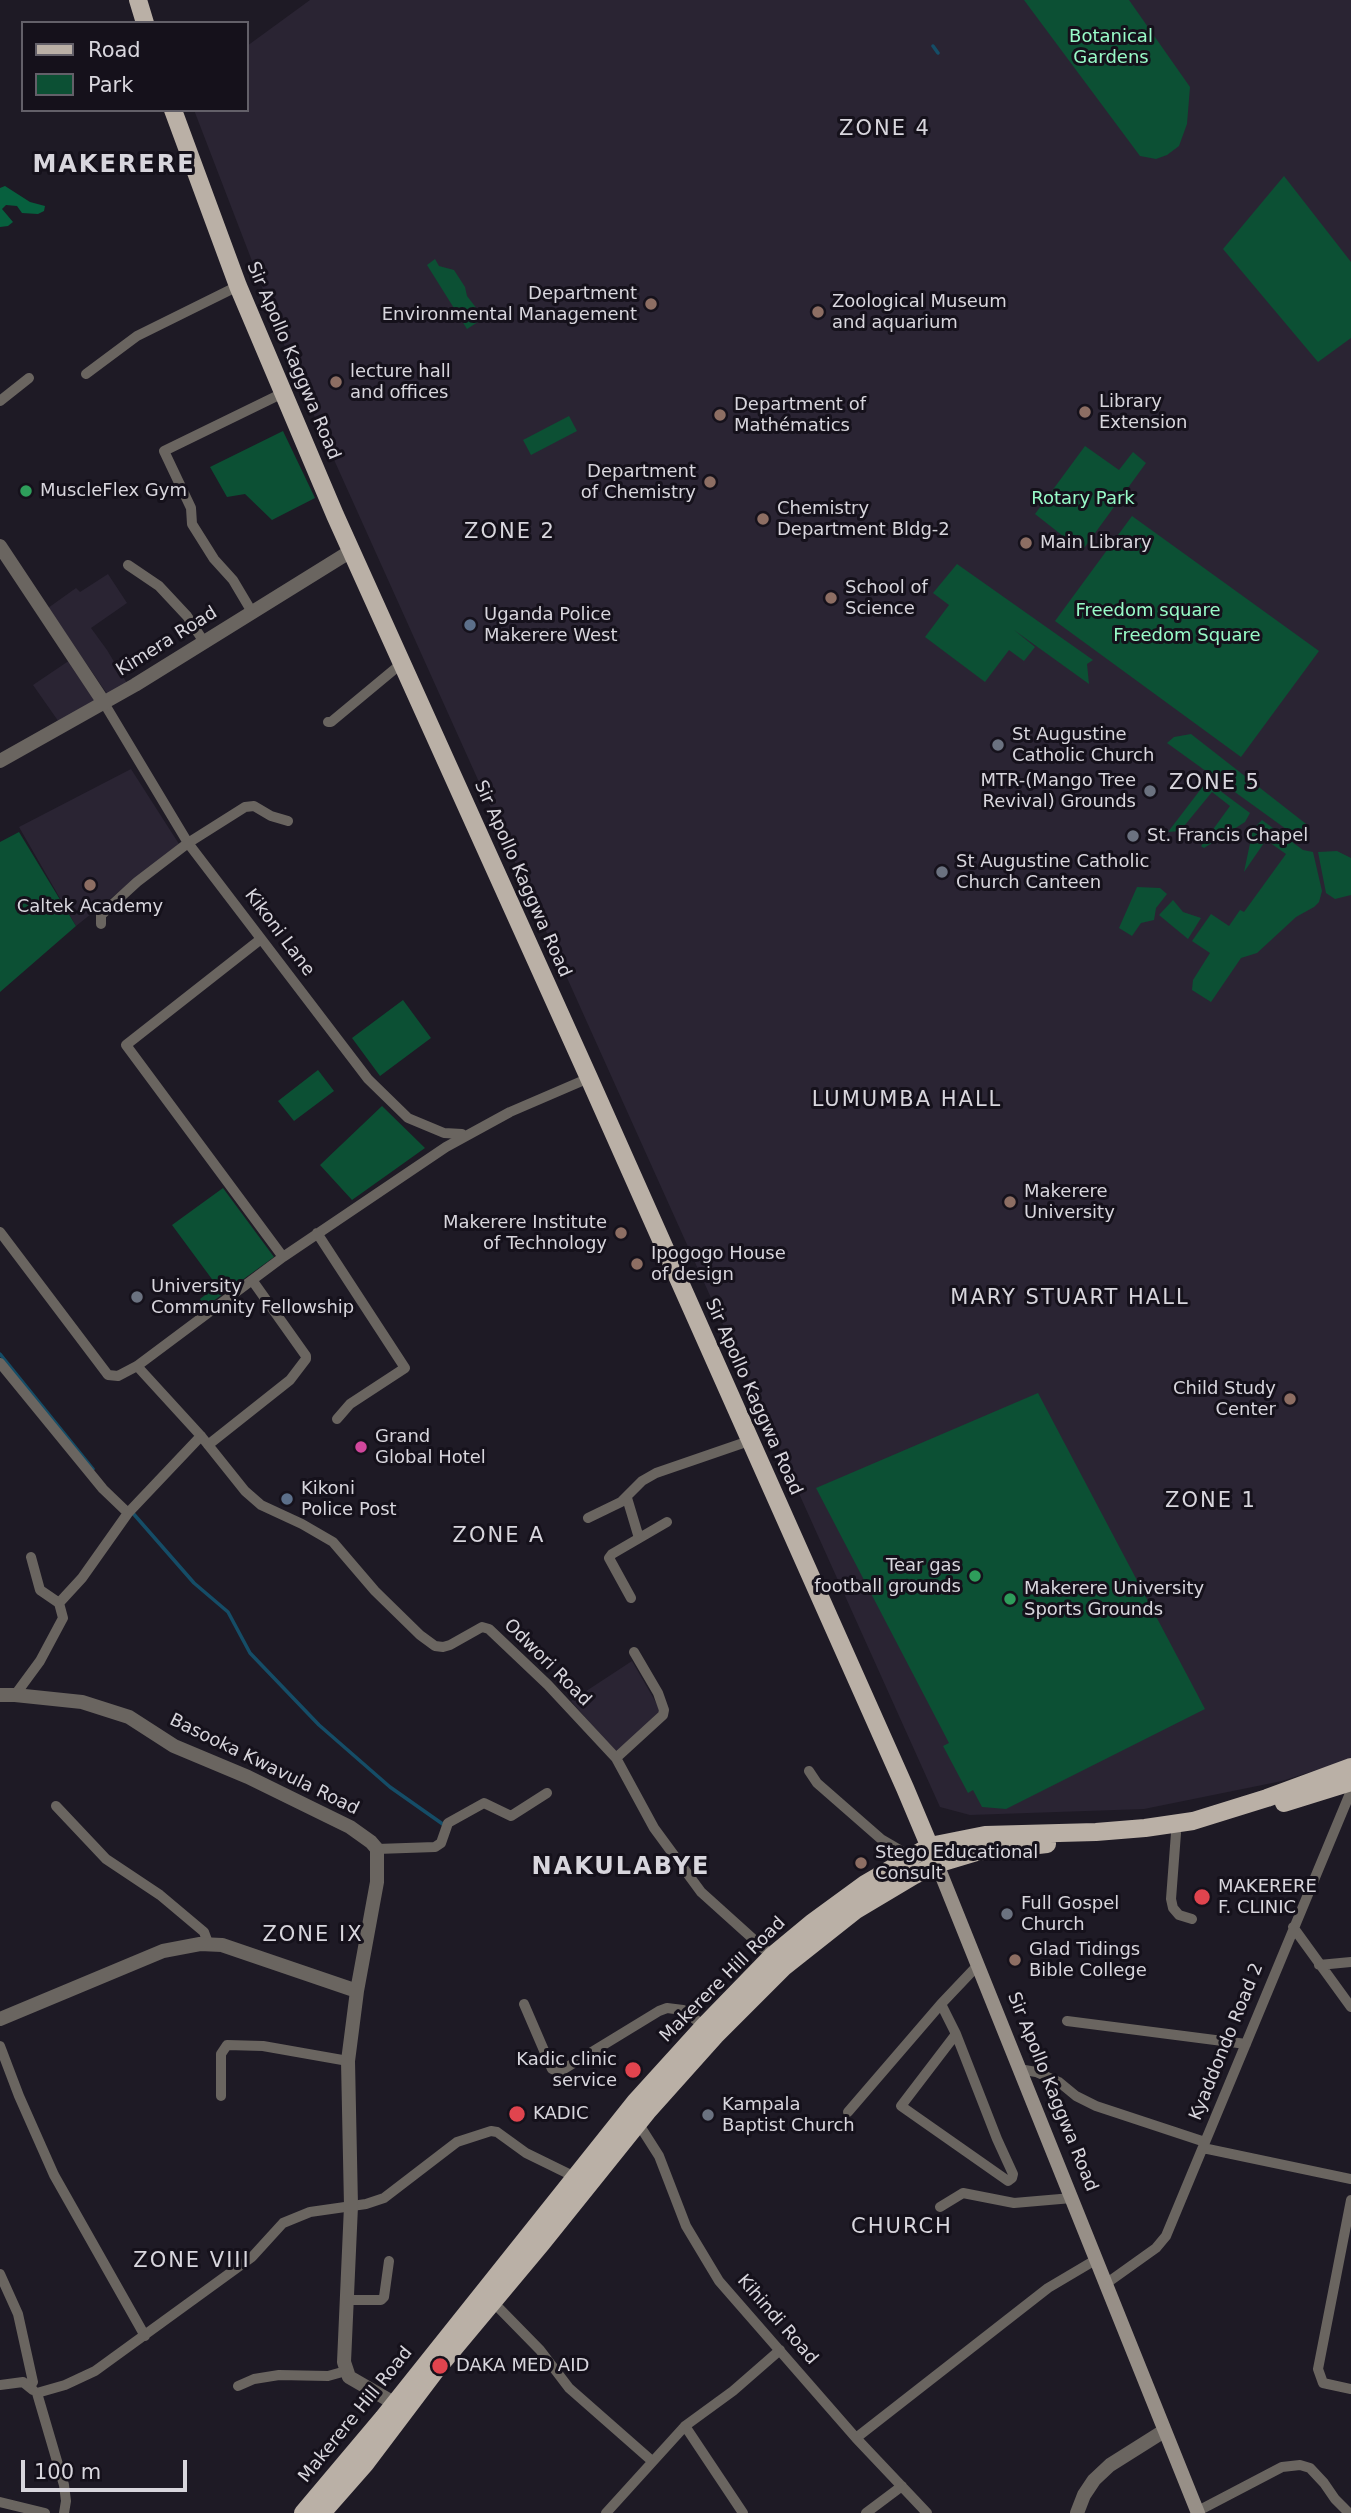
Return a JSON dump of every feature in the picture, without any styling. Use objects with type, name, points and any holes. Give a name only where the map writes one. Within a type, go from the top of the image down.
[{"type":"main road","points":[[138,0],[144,21]]},
{"type":"main road","name":"Sir Apollo Kaggwa Road","points":[[174,112],[238,286],[351,551],[589,1078],[930,1846],[1198,2512]]},
{"type":"main road","name":"Makerere Hill Road","points":[[303,2513],[635,2102],[772,1956],[865,1884],[930,1846],[985,1835],[1096,1832],[1193,1821],[1267,1798],[1351,1767]]},
{"type":"main road","name":"Makerere Hill Road","points":[[322,2513],[365,2464],[436,2370],[638,2123],[715,2036],[799,1954],[856,1910],[902,1881],[937,1864],[977,1852],[1176,1833],[1216,1824],[1351,1782]]},
{"type":"street","points":[[86,374],[137,336],[238,286]]},
{"type":"street","points":[[0,401],[29,377]]},
{"type":"street","points":[[252,612],[233,580],[214,559],[192,523],[191,508],[164,456],[164,451],[284,393]]},
{"type":"street","points":[[0,546],[104,703]]},
{"type":"street","name":"Kimera Road","points":[[0,761],[104,703],[351,551]]},
{"type":"street","points":[[128,565],[159,586],[187,616],[204,642]]},
{"type":"street","points":[[328,722],[402,663]]},
{"type":"street","name":"Kikoni Lane","points":[[104,703],[188,843],[368,1079],[408,1118],[450,1135],[469,1132]]},
{"type":"street","points":[[101,924],[104,911],[137,882],[188,843],[249,805],[288,821]]},
{"type":"street","points":[[261,939],[126,1045],[283,1257]]},
{"type":"street","points":[[0,1232],[108,1375],[123,1375],[317,1233],[469,1132],[589,1078]]},
{"type":"street","points":[[317,1233],[405,1368],[350,1404],[337,1419]]},
{"type":"street","points":[[59,1603],[82,1578],[128,1513],[204,1440],[290,1380],[306,1359],[253,1280]]},
{"type":"street","points":[[0,1363],[103,1489],[128,1513]]},
{"type":"street","name":"Odwori Road","points":[[136,1366],[204,1440],[245,1491],[261,1505],[333,1542],[375,1591],[420,1636],[435,1646],[443,1647],[482,1627],[489,1629],[548,1685],[616,1758],[654,1828],[701,1892],[772,1956]]},
{"type":"street","points":[[588,1518],[627,1498],[642,1481],[656,1473],[749,1441]]},
{"type":"street","points":[[627,1498],[639,1538]]},
{"type":"street","points":[[631,1598],[610,1558],[612,1554],[667,1522]]},
{"type":"street","points":[[7,1695],[40,1661],[63,1618],[59,1603],[40,1590],[31,1557]]},
{"type":"street","points":[[616,1758],[663,1713],[657,1693],[634,1652]]},
{"type":"street","name":"Basooka Kwavula Road","points":[[7,1695],[82,1702],[129,1717],[174,1746],[248,1777],[350,1826],[371,1842],[378,1853]]},
{"type":"street","points":[[809,1771],[817,1783],[881,1839],[911,1856]]},
{"type":"street","name":"Kyaddondo Road 2","points":[[1107,2283],[1162,2242],[1351,1791]]},
{"type":"street","points":[[394,2403],[349,2377],[344,2362],[351,2206],[348,2062],[357,1991],[372,1917],[378,1853],[435,1847],[441,1843],[449,1823],[484,1803],[511,1816],[547,1793]]},
{"type":"street","points":[[56,1806],[106,1859],[160,1895],[204,1932],[208,1943]]},
{"type":"street","points":[[1176,1833],[1172,1908],[1179,1915],[1192,1919]]},
{"type":"street","points":[[1293,1927],[1351,2007]]},
{"type":"street","points":[[0,2019],[163,1951],[208,1943],[222,1945],[357,1991]]},
{"type":"street","points":[[1319,1965],[1351,1962]]},
{"type":"street","points":[[848,2112],[978,1965]]},
{"type":"street","points":[[524,2004],[552,2069],[559,2072],[667,2008],[683,2010],[704,2026]]},
{"type":"street","points":[[941,2004],[956,2034],[1013,2174],[1013,2178],[1008,2181],[901,2106],[956,2034]]},
{"type":"street","points":[[1067,2021],[1246,2044]]},
{"type":"street","points":[[221,2096],[221,2054],[227,2045],[263,2046],[348,2062]]},
{"type":"street","points":[[0,2046],[54,2175],[145,2336]]},
{"type":"street","points":[[1019,2069],[1036,2072],[1059,2082],[1096,2106],[1204,2145],[1351,2179]]},
{"type":"street","name":"Kihindi Road","points":[[638,2123],[659,2156],[686,2226],[719,2281],[856,2438],[927,2513]]},
{"type":"street","points":[[0,2385],[23,2382],[34,2390],[65,2385],[95,2371],[252,2257],[283,2223],[310,2212],[383,2198],[457,2142],[497,2132],[526,2153],[575,2177]]},
{"type":"street","points":[[940,2207],[963,2193],[1014,2203],[1072,2197]]},
{"type":"street","points":[[1351,2200],[1318,2369],[1323,2383],[1351,2389]]},
{"type":"street","points":[[856,2438],[1048,2288],[1097,2259]]},
{"type":"street","points":[[347,2300],[381,2300],[384,2297],[389,2261]]},
{"type":"street","points":[[0,2274],[18,2314],[34,2390],[64,2485],[64,2513]]},
{"type":"street","points":[[493,2302],[540,2350],[569,2388],[652,2461]]},
{"type":"street","points":[[606,2513],[685,2426],[733,2391],[780,2350]]},
{"type":"street","points":[[238,2386],[254,2379],[279,2375],[328,2376],[346,2371]]},
{"type":"street","points":[[685,2426],[743,2513]]},
{"type":"street","points":[[1077,2513],[1094,2480],[1110,2465],[1164,2431]]},
{"type":"street","points":[[1198,2512],[1282,2468],[1300,2465],[1310,2468],[1349,2513]]},
{"type":"street","points":[[866,2513],[902,2486]]},
{"type":"street","points":[[0,2502],[45,2513]]},
{"type":"shaded area","name":"Makerere University","points":[[310,0],[1351,0],[1351,1759],[1282,1781],[1144,1809],[970,1815],[940,1807],[295,373],[195,112],[248,112],[248,45]]},
{"type":"shaded area","points":[[108,574],[127,603],[91,628],[128,685],[110,698],[48,608],[76,588],[80,592]]},
{"type":"shaded area","points":[[70,660],[100,702],[61,725],[33,685]]},
{"type":"shaded area","name":"Caltek Academy","points":[[131,769],[179,844],[76,926],[19,827]]},
{"type":"shaded area","points":[[632,1661],[662,1713],[615,1752],[571,1701]]},
{"type":"green space","name":"Botanical Gardens","points":[[1024,0],[1129,0],[1190,87],[1187,124],[1179,146],[1156,159],[1140,156]]},
{"type":"green space","points":[[1284,176],[1351,262],[1351,338],[1318,362],[1223,249]]},
{"type":"green space","points":[[5,186],[30,202],[45,206],[44,211],[38,214],[22,213],[17,206],[6,205],[2,209],[13,222],[0,227],[0,188]]},
{"type":"green space","points":[[435,259],[439,266],[454,270],[465,287],[467,296],[484,318],[467,329],[427,265]]},
{"type":"green space","points":[[569,416],[577,431],[531,455],[523,440]]},
{"type":"green space","points":[[283,431],[315,498],[272,520],[245,494],[227,497],[210,467]]},
{"type":"green space","name":"Rotary Park","points":[[1085,446],[1119,470],[1133,452],[1146,463],[1082,551],[1035,514]]},
{"type":"green space","name":"Freedom Square","points":[[1132,516],[1319,651],[1241,757],[1055,621]]},
{"type":"green space","points":[[957,564],[1093,660],[1087,664],[1089,684],[1014,630],[1035,647],[1024,661],[1009,650],[985,682],[925,637],[949,605],[933,593]]},
{"type":"green space","points":[[1191,734],[1310,827],[1293,834],[1167,743],[1174,737]]},
{"type":"green space","points":[[1207,781],[1250,813],[1245,822],[1204,848],[1201,846],[1230,806],[1212,792],[1180,831],[1168,832]]},
{"type":"green space","points":[[1262,820],[1303,850],[1313,852],[1322,891],[1319,902],[1296,917],[1257,953],[1241,958],[1211,1002],[1192,990],[1193,980],[1210,953],[1192,941],[1211,914],[1229,926],[1240,910],[1244,912],[1286,854],[1266,840],[1244,872],[1253,829]]},
{"type":"green space","points":[[19,832],[76,926],[0,992],[0,842]]},
{"type":"green space","points":[[1337,851],[1351,858],[1351,895],[1335,899],[1326,893],[1318,852]]},
{"type":"green space","points":[[1137,887],[1160,888],[1167,894],[1156,908],[1154,920],[1141,923],[1132,936],[1119,928]]},
{"type":"green space","points":[[1173,900],[1183,912],[1201,918],[1188,939],[1159,915]]},
{"type":"green space","points":[[403,1000],[431,1038],[380,1076],[352,1038]]},
{"type":"green space","points":[[318,1070],[334,1091],[294,1121],[278,1101]]},
{"type":"green space","points":[[382,1106],[425,1148],[352,1200],[320,1165]]},
{"type":"green space","points":[[223,1188],[274,1257],[205,1307],[200,1299],[217,1286],[172,1225]]},
{"type":"green space","name":"Makerere University Sports Grounds","points":[[1038,1393],[1205,1709],[1006,1809],[982,1807],[973,1790],[968,1793],[943,1746],[949,1743],[816,1488]]},
{"type":"waterway","points":[[933,46],[938,53]]},
{"type":"waterway","points":[[0,1354],[93,1469]]},
{"type":"waterway","points":[[131,1511],[194,1583],[228,1612],[250,1653],[319,1725],[390,1787],[444,1825]]},
{"type":"place","name":"Department Environmental Management","points":[[651,304]]},
{"type":"place","name":"Zoological Museum and aquarium","points":[[818,312]]},
{"type":"place","name":"lecture hall and offices","points":[[336,382]]},
{"type":"place","name":"Library Extension","points":[[1085,412]]},
{"type":"place","name":"Department of Mathématics","points":[[720,415]]},
{"type":"place","name":"Department of Chemistry","points":[[710,482]]},
{"type":"place","name":"MuscleFlex Gym","points":[[26,491]]},
{"type":"place","name":"Chemistry Department Bldg-2","points":[[763,519]]},
{"type":"place","name":"Main Library","points":[[1026,543]]},
{"type":"place","name":"School of Science","points":[[831,598]]},
{"type":"place","name":"Uganda Police Makerere West","points":[[470,625]]},
{"type":"place","name":"St Augustine Catholic Church","points":[[998,745]]},
{"type":"place","name":"MTR-(Mango Tree Revival) Grounds","points":[[1150,791]]},
{"type":"place","name":"St. Francis Chapel","points":[[1133,836]]},
{"type":"place","name":"St Augustine Catholic Church Canteen","points":[[942,872]]},
{"type":"place","name":"Caltek Academy","points":[[90,885]]},
{"type":"place","name":"Makerere University","points":[[1010,1202]]},
{"type":"place","name":"Makerere Institute of Technology","points":[[621,1233]]},
{"type":"place","name":"Ipogogo House of design","points":[[637,1264]]},
{"type":"place","name":"University Community Fellowship","points":[[137,1297]]},
{"type":"place","name":"Child Study Center","points":[[1290,1399]]},
{"type":"place","name":"Grand Global Hotel","points":[[361,1447]]},
{"type":"place","name":"Kikoni Police Post","points":[[287,1499]]},
{"type":"place","name":"Tear gas football grounds","points":[[975,1576]]},
{"type":"place","name":"Makerere University Sports Grounds","points":[[1010,1599]]},
{"type":"place","name":"Stego Educational Consult","points":[[861,1863]]},
{"type":"place","name":"MAKERERE F. CLINIC","points":[[1202,1897]]},
{"type":"place","name":"Full Gospel Church","points":[[1007,1914]]},
{"type":"place","name":"Glad Tidings Bible College","points":[[1015,1960]]},
{"type":"place","name":"Kadic clinic service","points":[[633,2070]]},
{"type":"place","name":"KADIC","points":[[517,2114]]},
{"type":"place","name":"Kampala Baptist Church","points":[[708,2115]]},
{"type":"place","name":"DAKA MED AID","points":[[440,2366]]},
{"type":"district","name":"ZONE 4","points":[[885,130]]},
{"type":"district","name":"MAKERERE","points":[[114,166]]},
{"type":"district","name":"ZONE 2","points":[[510,533]]},
{"type":"district","name":"ZONE 5","points":[[1215,784]]},
{"type":"district","name":"LUMUMBA HALL","points":[[907,1101]]},
{"type":"district","name":"MARY STUART HALL","points":[[1070,1299]]},
{"type":"district","name":"ZONE 1","points":[[1211,1502]]},
{"type":"district","name":"ZONE A","points":[[499,1537]]},
{"type":"district","name":"NAKULABYE","points":[[621,1868]]},
{"type":"district","name":"ZONE IX","points":[[313,1936]]},
{"type":"district","name":"CHURCH","points":[[902,2228]]},
{"type":"district","name":"ZONE VIII","points":[[192,2262]]},
{"type":"park label","name":"Freedom square","points":[[1148,611]]}]
